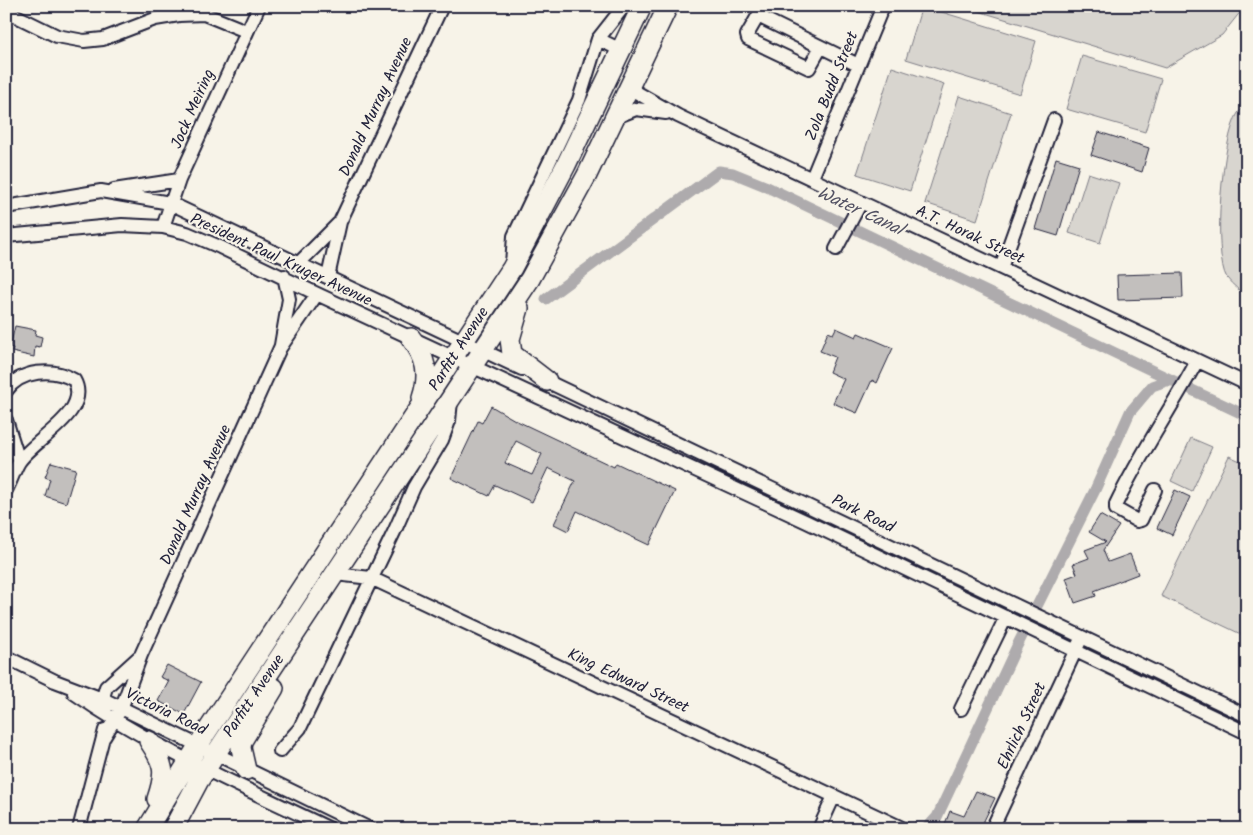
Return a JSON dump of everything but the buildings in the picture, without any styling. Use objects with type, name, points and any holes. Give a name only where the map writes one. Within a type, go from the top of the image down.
[{"type":"highway","name":"Parfitt Avenue","points":[[147,829],[193,754],[512,268],[549,200],[642,6]]},
{"type":"highway","points":[[621,50],[631,47],[639,40],[656,6]]},
{"type":"highway","name":"Parfitt Avenue","points":[[173,829],[211,762],[530,279],[616,117],[668,6]]},
{"type":"highway","points":[[549,200],[568,183],[592,131],[609,100],[629,88]]},
{"type":"highway","points":[[530,279],[512,330],[510,345],[512,354],[546,381]]},
{"type":"highway","points":[[411,338],[421,350],[427,365],[426,386],[417,413]]},
{"type":"highway","points":[[246,770],[241,748],[242,742],[308,634],[316,619],[316,604]]},
{"type":"highway","points":[[147,829],[163,780],[164,771],[162,762],[149,741]]},
{"type":"street","name":"Donald Murray Avenue","points":[[328,277],[340,222],[442,6]]},
{"type":"street","points":[[512,268],[513,240],[579,100],[598,39],[624,6]]},
{"type":"street","name":"Zola Budd Street","points":[[812,178],[883,6]]},
{"type":"street","name":"Jock Meiring","points":[[163,227],[179,180],[246,32],[254,8]]},
{"type":"street","points":[[6,11],[57,36],[84,41],[103,39],[155,19],[206,10],[246,32]]},
{"type":"street","points":[[821,47],[809,68],[748,39],[747,34],[758,16],[858,65]]},
{"type":"street","points":[[598,39],[621,50]]},
{"type":"street","name":"A.T. Horak Street","points":[[629,88],[678,116],[812,178],[860,204],[1247,384]]},
{"type":"street","name":"A.T. Horak Street","points":[[616,117],[636,109],[678,116]]},
{"type":"street","points":[[1001,268],[1054,120]]},
{"type":"street","points":[[101,192],[179,180]]},
{"type":"street","name":"President Paul Kruger Avenue","points":[[6,207],[101,192],[170,203],[464,342]]},
{"type":"street","points":[[837,248],[860,204]]},
{"type":"street","name":"Donald Murray Avenue","points":[[298,264],[340,222]]},
{"type":"street","name":"President Paul Kruger Avenue","points":[[6,236],[122,225],[163,227],[187,233],[284,276],[317,294],[473,366]]},
{"type":"street","name":"Donald Murray Avenue","points":[[280,348],[289,299],[284,276]]},
{"type":"street","name":"Donald Murray Avenue","points":[[105,711],[121,709],[140,655],[280,348],[317,294]]},
{"type":"street","name":"Park Road","points":[[464,342],[1247,716]]},
{"type":"street","points":[[1155,490],[1141,520],[1137,521],[1116,509],[1116,504],[1136,463],[1176,400],[1197,361]]},
{"type":"street","name":"Park Road","points":[[473,366],[1038,632],[1247,733]]},
{"type":"street","points":[[6,391],[14,382],[28,374],[41,373],[68,376],[74,380],[78,394],[75,405],[67,416],[20,462],[6,490]]},
{"type":"street","name":"Parfitt Avenue","points":[[280,751],[300,728],[414,487],[442,440],[449,421],[451,398]]},
{"type":"street","points":[[6,420],[20,462]]},
{"type":"street","name":"King Edward Street","points":[[335,574],[371,578],[904,829]]},
{"type":"street","points":[[961,709],[1009,619]]},
{"type":"street","name":"Ehrlich Street","points":[[994,828],[1082,637]]},
{"type":"street","name":"Donald Murray Avenue","points":[[79,829],[104,737],[105,691],[108,684],[140,655]]},
{"type":"street","name":"Victoria Road","points":[[6,657],[55,681],[105,711],[149,741],[193,754],[211,762],[330,829]]},
{"type":"street","name":"Victoria Road","points":[[105,711],[121,709],[193,754],[211,762],[246,770],[367,828]]},
{"type":"street","points":[[99,752],[105,711]]},
{"type":"street","points":[[819,829],[834,796]]},
{"type":"shaded area","points":[[922,6],[1036,41],[1020,94],[906,59]]},
{"type":"shaded area","points":[[962,6],[1245,6],[1222,35],[1165,68]]},
{"type":"shaded area","points":[[1082,56],[1161,79],[1145,132],[1066,109]]},
{"type":"shaded area","points":[[892,67],[944,84],[910,191],[857,174]]},
{"type":"shaded area","points":[[959,96],[1011,113],[977,220],[925,203]]},
{"type":"shaded area","points":[[1247,106],[1247,297],[1227,278],[1220,245],[1220,222],[1227,146],[1232,126],[1238,113]]},
{"type":"shaded area","points":[[1088,173],[1119,183],[1100,243],[1069,233]]},
{"type":"shaded area","points":[[1191,438],[1212,447],[1192,491],[1171,481]]},
{"type":"shaded area","points":[[1229,456],[1247,464],[1247,637],[1161,596]]},
{"type":"waterway","name":"Water Canal","points":[[546,299],[719,171],[733,173],[765,186],[1178,383]]},
{"type":"waterway","points":[[926,829],[937,817],[1017,646],[1095,490],[1130,412],[1152,386],[1166,381],[1173,381]]},
{"type":"waterway","points":[[1192,390],[1247,416]]}]
